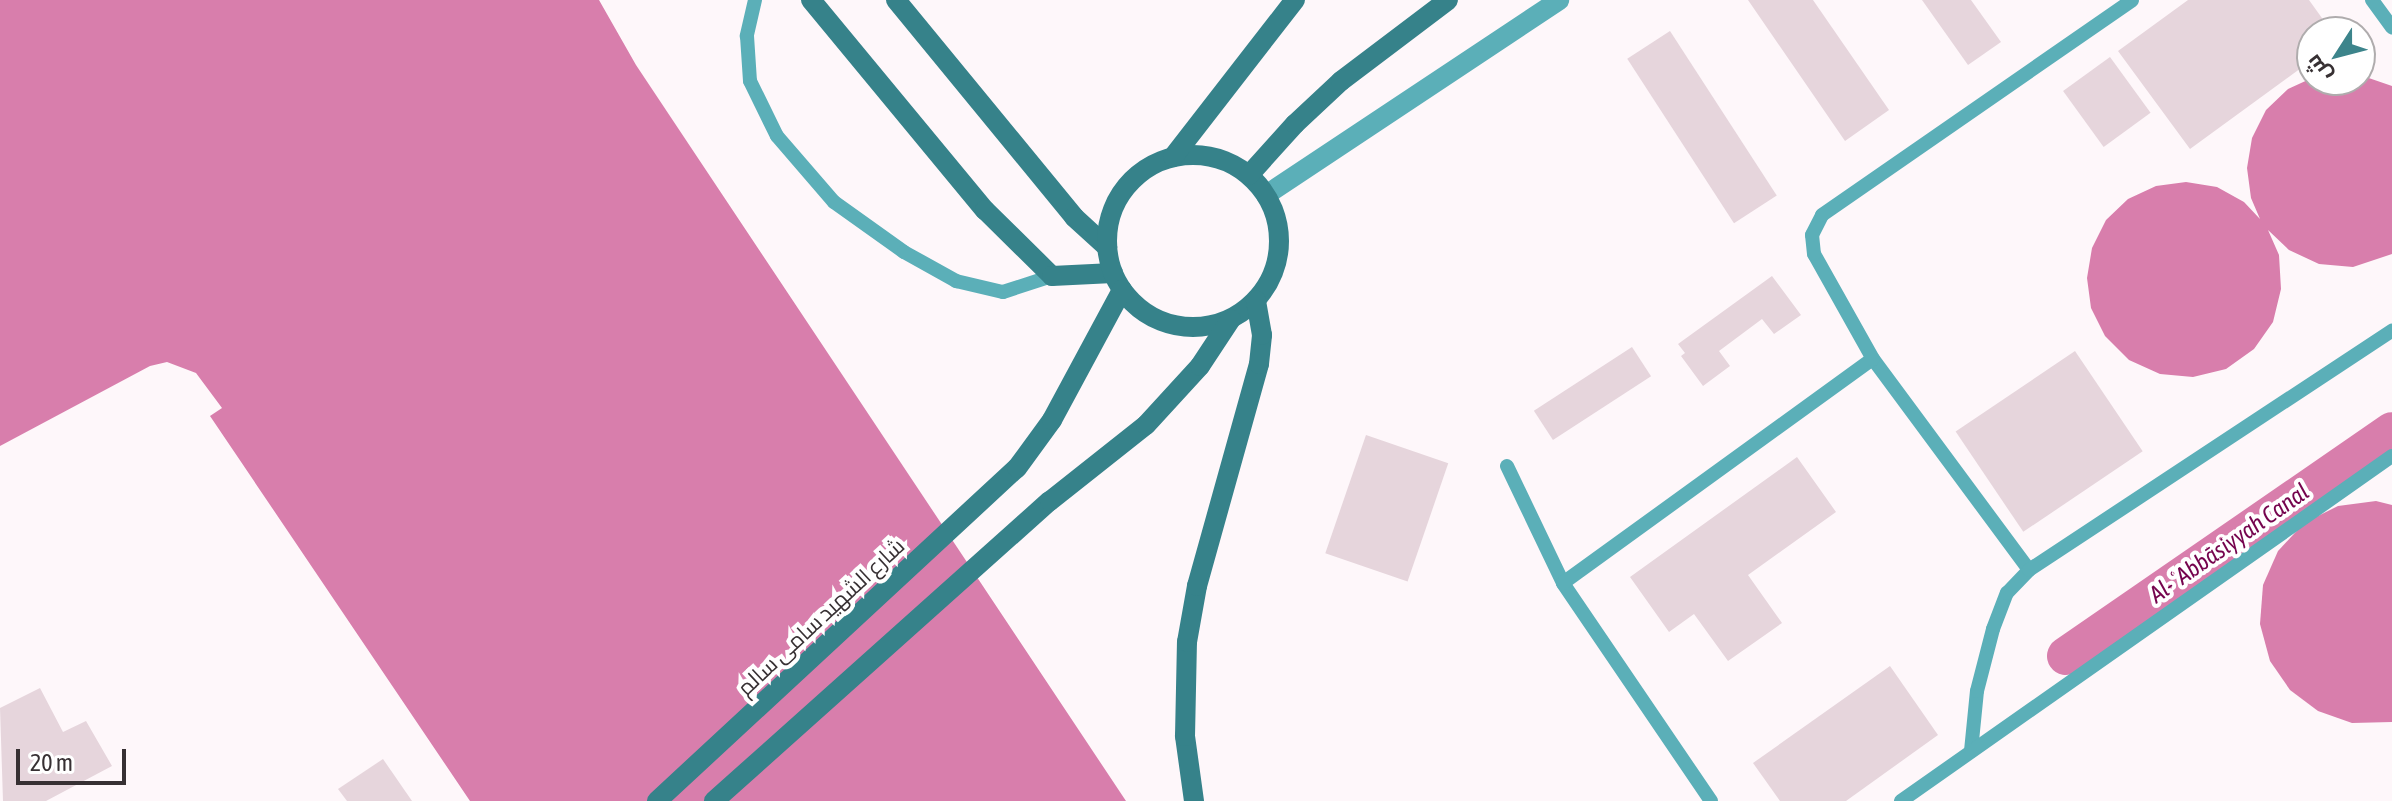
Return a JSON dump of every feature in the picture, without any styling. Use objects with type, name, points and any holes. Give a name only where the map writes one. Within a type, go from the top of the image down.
[{"type":"main road","points":[[811,0],[985,210],[1052,276],[1118,281]]},
{"type":"main road","points":[[896,0],[1074,217],[1107,247]]},
{"type":"main road","points":[[1173,157],[1295,0]]},
{"type":"main road","points":[[1249,175],[1286,133],[1341,81],[1448,0]]},
{"type":"main road","points":[[1173,157],[1213,157],[1249,175],[1266,195],[1278,225],[1278,258],[1256,301],[1231,319],[1212,325],[1171,325],[1144,311],[1118,281],[1107,247],[1107,227],[1123,189],[1154,163],[1173,157]]},
{"type":"main road","name":"شارع الشهيد سامى سالم","points":[[657,801],[1017,468],[1052,420],[1118,281]]},
{"type":"main road","points":[[1194,801],[1185,736],[1187,642],[1197,586],[1259,364],[1262,335],[1256,301]]},
{"type":"main road","points":[[714,801],[1050,501],[1175,397],[1231,319]]},
{"type":"street","points":[[1266,195],[1559,0]]},
{"type":"lane","points":[[755,0],[747,36],[750,81],[777,136],[834,202],[904,252],[956,281],[1003,292],[1052,276]]},
{"type":"lane","points":[[2029,570],[1873,359],[1814,254],[1812,235],[1822,215],[2132,0]]},
{"type":"lane","points":[[2372,0],[2392,28]]},
{"type":"lane","points":[[1971,751],[1977,691],[1993,629],[2007,593],[2029,570],[2392,331]]},
{"type":"lane","points":[[1563,583],[1873,359]]},
{"type":"lane","points":[[1901,801],[2392,456]]},
{"type":"lane","points":[[1507,466],[1563,583],[1711,801]]},
{"type":"shaded area","points":[[0,0],[599,0],[636,65],[1126,801],[470,801],[210,416],[222,408],[196,373],[167,362],[150,366],[0,446]]},
{"type":"shaded area","points":[[2376,80],[2392,86],[2392,254],[2353,267],[2319,264],[2289,250],[2268,230],[2279,255],[2281,289],[2273,322],[2254,349],[2226,369],[2193,377],[2160,374],[2129,360],[2105,336],[2091,308],[2087,278],[2092,248],[2106,220],[2128,199],[2156,186],[2186,182],[2217,187],[2244,202],[2260,219],[2251,198],[2247,168],[2252,138],[2266,110],[2296,85],[2296,96],[2376,96]]},
{"type":"shaded area","points":[[2376,501],[2392,505],[2392,722],[2352,723],[2318,711],[2290,690],[2270,661],[2260,624],[2263,585],[2278,551],[2304,523],[2338,506]]},
{"type":"building","points":[[1748,0],[1813,0],[1889,110],[1845,141]]},
{"type":"building","points":[[1922,0],[1971,0],[2001,42],[1968,65]]},
{"type":"building","points":[[2188,0],[2309,0],[2320,16],[2296,16],[2296,72],[2190,149],[2118,51]]},
{"type":"building","points":[[1670,31],[1777,195],[1734,223],[1627,59]]},
{"type":"building","points":[[2110,57],[2151,113],[2104,147],[2063,91]]},
{"type":"building","points":[[1772,276],[1801,315],[1774,334],[1762,319],[1719,351],[1730,366],[1703,386],[1681,356],[1685,353],[1678,344]]},
{"type":"building","points":[[1632,347],[1651,376],[1553,440],[1534,411]]},
{"type":"building","points":[[2075,351],[2143,451],[2023,532],[1956,432]]},
{"type":"building","points":[[1366,435],[1448,463],[1408,582],[1325,553]]},
{"type":"building","points":[[1797,457],[1836,512],[1748,575],[1782,623],[1728,661],[1694,614],[1669,632],[1630,577]]},
{"type":"building","points":[[1890,666],[1938,735],[1846,801],[1780,801],[1753,763]]},
{"type":"building","points":[[40,688],[63,732],[86,721],[112,766],[46,801],[3,801],[0,708]]},
{"type":"building","points":[[383,759],[412,801],[347,801],[338,789]]},
{"type":"waterway","name":"Al-ʿAbbāsiyyah Canal","points":[[2066,656],[2392,431]]}]
